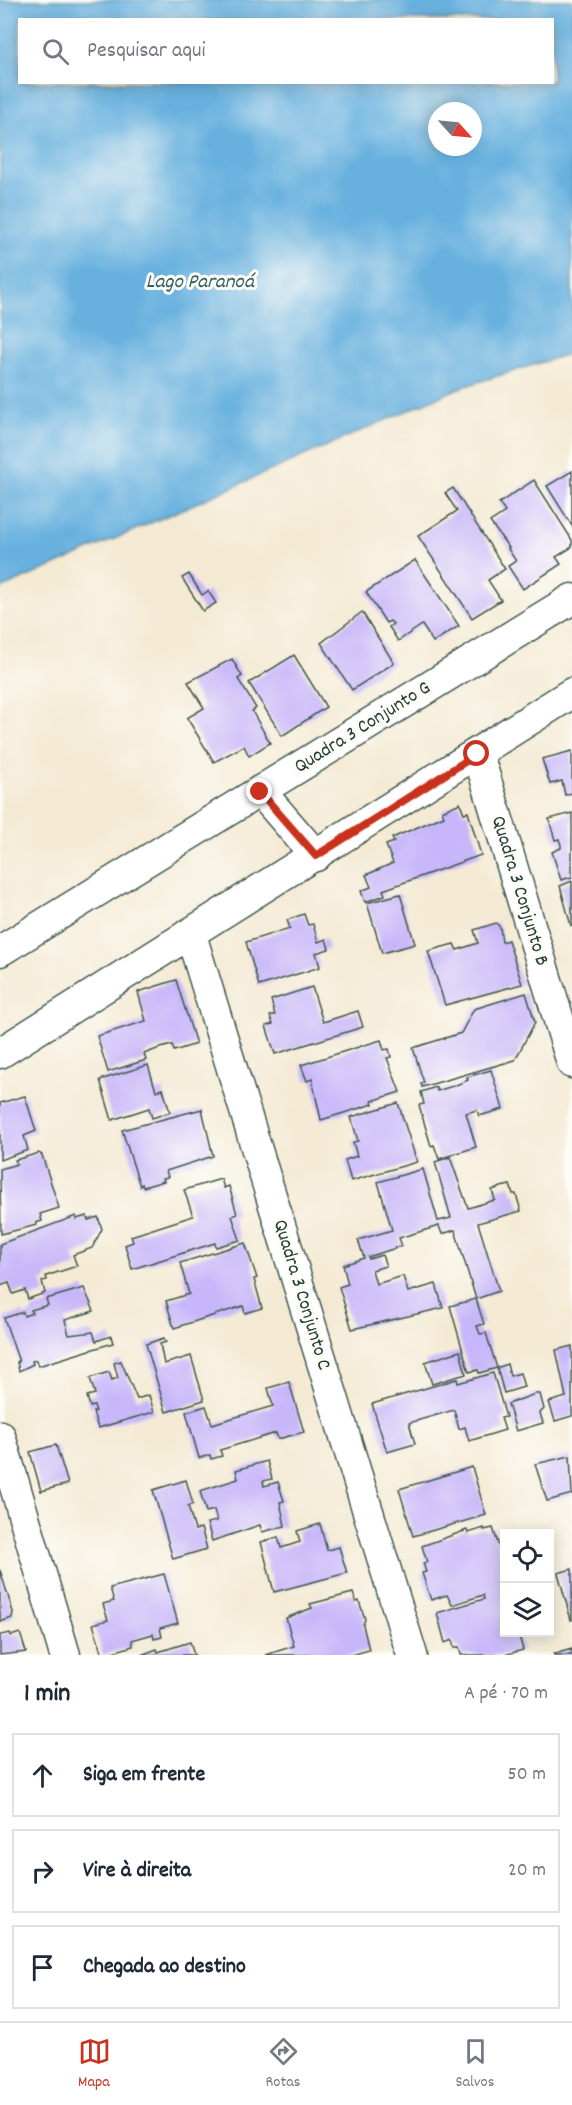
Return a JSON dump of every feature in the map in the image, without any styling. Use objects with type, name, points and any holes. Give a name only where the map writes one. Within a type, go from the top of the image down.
[{"type":"street","name":"Quadra 3 Conjunto G","points":[[0,951],[572,599]]},
{"type":"street","points":[[0,1053],[191,935],[572,693]]},
{"type":"street","name":"Quadra 3 Conjunto B","points":[[477,754],[572,1063]]},
{"type":"street","points":[[260,792],[316,856]]},
{"type":"street","name":"Quadra 3 Conjunto C","points":[[191,935],[412,1655]]},
{"type":"street","points":[[0,1436],[65,1655]]},
{"type":"water","name":"Lago Paranoá","points":[[0,0],[572,0],[572,353],[459,388],[0,589]]},
{"type":"building","points":[[572,471],[572,526],[547,486]]},
{"type":"building","points":[[534,480],[572,540],[572,547],[556,557],[561,564],[523,589],[508,566],[516,561],[490,522],[505,512],[499,503]]},
{"type":"building","points":[[453,488],[505,569],[488,580],[501,600],[472,618],[418,536],[457,511],[445,493]]},
{"type":"building","points":[[415,560],[459,626],[433,642],[422,625],[398,641],[389,627],[393,624],[390,621],[386,623],[366,592]]},
{"type":"building","points":[[189,574],[202,595],[208,591],[216,603],[203,611],[182,578]]},
{"type":"building","points":[[362,612],[394,663],[352,690],[321,643]]},
{"type":"building","points":[[294,655],[326,707],[282,736],[249,683]]},
{"type":"building","points":[[232,659],[242,676],[238,679],[256,708],[252,711],[270,743],[249,756],[244,746],[214,762],[187,718],[204,708],[188,682]]},
{"type":"building","points":[[572,751],[572,793],[565,795],[562,781],[550,784],[542,759]]},
{"type":"building","points":[[460,803],[464,813],[468,812],[481,855],[383,890],[385,895],[365,902],[361,891],[371,887],[366,875],[393,863],[386,845],[394,842],[392,838],[444,816],[442,811]]},
{"type":"building","points":[[572,813],[572,877],[561,880],[552,852],[561,848],[561,845],[559,839],[555,840],[549,819]]},
{"type":"building","points":[[572,881],[572,926],[571,926],[560,886]]},
{"type":"building","points":[[400,894],[415,944],[382,953],[367,903]]},
{"type":"building","points":[[304,914],[308,925],[313,924],[318,942],[326,939],[329,949],[316,953],[320,967],[259,986],[246,942],[290,928],[287,920]]},
{"type":"building","points":[[496,923],[500,927],[502,942],[508,940],[522,984],[445,1005],[428,951],[454,944],[457,950],[478,943],[474,930]]},
{"type":"building","points":[[176,980],[196,1044],[174,1051],[172,1045],[157,1049],[144,1054],[146,1060],[108,1072],[97,1036],[146,1021],[138,992]]},
{"type":"building","points":[[312,987],[323,1022],[358,1011],[363,1027],[275,1054],[266,1026],[273,1024],[270,1016],[275,1015],[271,1000]]},
{"type":"building","points":[[526,993],[535,1022],[515,1060],[422,1087],[421,1083],[424,1083],[413,1048],[461,1033],[474,1009]]},
{"type":"building","points":[[381,1040],[384,1050],[389,1049],[391,1057],[387,1058],[400,1092],[372,1101],[373,1104],[321,1120],[312,1079],[307,1081],[301,1065]]},
{"type":"building","points":[[148,1065],[156,1091],[163,1089],[170,1112],[152,1118],[149,1108],[112,1120],[100,1080]]},
{"type":"building","points":[[491,1070],[503,1109],[479,1116],[477,1110],[466,1113],[476,1147],[439,1159],[434,1145],[431,1146],[419,1105],[424,1104],[421,1092],[436,1087],[437,1091],[468,1080],[467,1077]]},
{"type":"building","points":[[25,1096],[36,1131],[24,1136],[28,1150],[0,1160],[0,1103]]},
{"type":"building","points":[[398,1103],[417,1162],[351,1181],[345,1160],[357,1156],[353,1142],[358,1141],[351,1117]]},
{"type":"building","points":[[202,1109],[213,1156],[166,1171],[168,1177],[163,1178],[164,1181],[140,1186],[122,1130]]},
{"type":"building","points":[[39,1153],[42,1155],[59,1208],[40,1214],[42,1221],[36,1223],[37,1225],[1,1234],[0,1169],[17,1164],[15,1160]]},
{"type":"building","points":[[450,1157],[468,1208],[495,1200],[492,1190],[501,1187],[510,1185],[513,1194],[516,1194],[521,1211],[478,1223],[499,1291],[476,1299],[455,1230],[442,1234],[439,1226],[399,1238],[402,1246],[368,1257],[369,1259],[382,1255],[386,1266],[372,1270],[376,1284],[403,1276],[408,1292],[436,1284],[443,1308],[352,1329],[339,1287],[348,1284],[343,1265],[364,1258],[358,1240],[392,1230],[378,1182],[423,1169],[438,1221],[451,1218],[435,1162]]},
{"type":"building","points":[[221,1179],[224,1188],[229,1186],[237,1214],[232,1216],[240,1240],[216,1247],[215,1243],[132,1269],[125,1245],[133,1242],[131,1236],[193,1216],[184,1190]]},
{"type":"building","points":[[76,1216],[76,1219],[87,1216],[88,1220],[98,1217],[102,1229],[92,1248],[73,1255],[77,1266],[46,1276],[47,1280],[42,1281],[45,1293],[28,1299],[25,1290],[13,1294],[9,1283],[0,1286],[0,1244]]},
{"type":"building","points":[[245,1243],[257,1278],[254,1279],[262,1308],[245,1313],[243,1306],[174,1328],[166,1301],[189,1294],[180,1263]]},
{"type":"building","points":[[84,1288],[94,1311],[65,1320],[69,1335],[93,1332],[96,1341],[111,1336],[113,1343],[38,1366],[36,1360],[32,1361],[33,1364],[19,1371],[17,1362],[19,1362],[4,1318],[23,1312],[24,1316],[32,1313],[31,1310],[48,1305],[46,1299]]},
{"type":"building","points":[[476,1299],[484,1324],[477,1326],[480,1334],[486,1333],[497,1368],[479,1373],[478,1370],[469,1372],[450,1306]]},
{"type":"building","points":[[164,1338],[166,1342],[160,1344],[164,1364],[191,1356],[204,1400],[166,1412],[146,1344]]},
{"type":"building","points":[[572,1346],[572,1416],[555,1421],[549,1402],[566,1397],[556,1350]]},
{"type":"building","points":[[460,1351],[466,1374],[432,1384],[425,1362]]},
{"type":"building","points":[[121,1361],[137,1399],[149,1395],[154,1412],[98,1428],[93,1412],[96,1411],[94,1406],[90,1407],[87,1396],[95,1394],[90,1378],[109,1372],[112,1380],[118,1378],[114,1363]]},
{"type":"building","points":[[507,1364],[510,1376],[520,1373],[524,1387],[504,1393],[497,1368]]},
{"type":"building","points":[[493,1373],[506,1417],[501,1418],[505,1430],[469,1441],[465,1427],[459,1429],[454,1410],[409,1423],[415,1444],[387,1452],[372,1404],[457,1379],[458,1383]]},
{"type":"building","points":[[289,1382],[304,1432],[278,1439],[276,1433],[220,1450],[222,1456],[211,1459],[210,1455],[199,1458],[186,1412],[206,1406],[212,1424],[273,1406],[268,1388]]},
{"type":"building","points":[[540,1394],[544,1409],[540,1413],[543,1423],[516,1431],[508,1404]]},
{"type":"building","points":[[56,1445],[68,1484],[41,1491],[30,1452]]},
{"type":"building","points":[[570,1456],[572,1494],[547,1501],[535,1464]]},
{"type":"building","points":[[267,1461],[272,1479],[263,1481],[264,1486],[278,1482],[284,1501],[280,1502],[285,1526],[262,1532],[260,1525],[212,1541],[207,1523],[217,1521],[214,1510],[206,1512],[200,1491],[238,1479],[236,1470]]},
{"type":"building","points":[[472,1467],[486,1515],[413,1536],[399,1489]]},
{"type":"building","points":[[186,1480],[193,1504],[188,1506],[195,1530],[201,1528],[207,1549],[173,1559],[153,1490]]},
{"type":"building","points":[[320,1524],[327,1550],[339,1547],[347,1573],[274,1592],[261,1542],[278,1537],[281,1548],[300,1542],[297,1531]]},
{"type":"building","points":[[493,1528],[500,1550],[500,1637],[519,1637],[523,1650],[504,1655],[461,1655],[459,1647],[454,1648],[452,1640],[445,1643],[437,1613],[484,1599],[483,1595],[452,1605],[447,1595],[431,1600],[422,1573],[426,1572],[423,1563],[427,1562],[422,1546],[467,1530],[468,1533]]},
{"type":"building","points":[[572,1569],[572,1620],[571,1620],[558,1573]]},
{"type":"building","points":[[0,1570],[13,1612],[12,1618],[0,1622]]},
{"type":"building","points":[[164,1574],[178,1623],[160,1628],[162,1637],[154,1639],[153,1634],[132,1640],[133,1646],[103,1655],[93,1624],[108,1620],[103,1604],[114,1601],[110,1588]]},
{"type":"building","points":[[353,1593],[356,1602],[359,1601],[365,1619],[363,1625],[369,1650],[351,1655],[265,1655],[294,1646],[286,1618],[312,1608],[310,1604]]},
{"type":"building","points":[[10,1633],[11,1636],[20,1633],[26,1652],[0,1655],[0,1635]]},
{"type":"building","points":[[190,1642],[194,1655],[141,1655],[157,1649],[158,1652]]},
{"type":"building","points":[[572,1649],[572,1655],[554,1655],[554,1654]]},
{"type":"route","points":[[260,792],[316,856],[477,754]]}]
